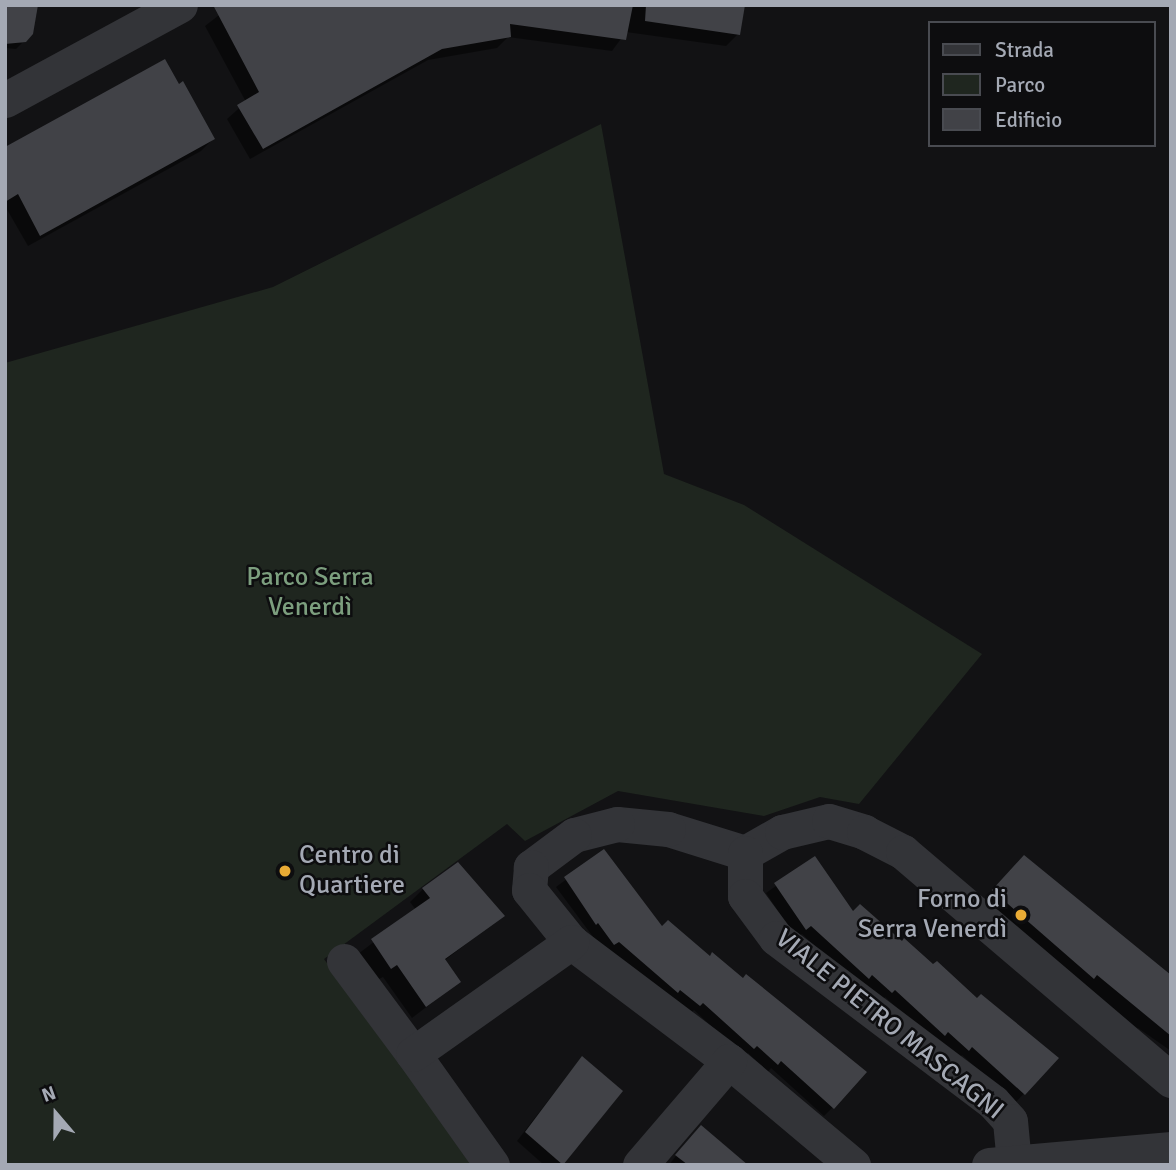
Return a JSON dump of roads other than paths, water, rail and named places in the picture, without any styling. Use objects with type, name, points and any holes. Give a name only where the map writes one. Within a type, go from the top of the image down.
[{"type":"street","points":[[5,100],[180,5]]},
{"type":"street","points":[[853,1165],[729,1061],[571,942],[529,890],[531,867],[574,835],[617,824],[668,829],[745,853],[782,832],[829,821],[874,837],[903,852],[1171,1080]]},
{"type":"street","name":"VIALE PIETRO MASCAGNI","points":[[745,853],[745,896],[776,938],[993,1102],[1010,1121],[1001,1164]]},
{"type":"street","points":[[413,1054],[571,942]]},
{"type":"street","points":[[344,961],[492,1165]]},
{"type":"street","points":[[640,1165],[729,1061]]},
{"type":"street","points":[[1001,1164],[1059,1162],[1171,1149]]},
{"type":"place","name":"Centro di Quartiere","points":[[285,871]]},
{"type":"place","name":"Forno di Serra Venerdì","points":[[1021,915]]},
{"type":"park label","name":"Parco Serra Venerdì","points":[[310,593]]}]
